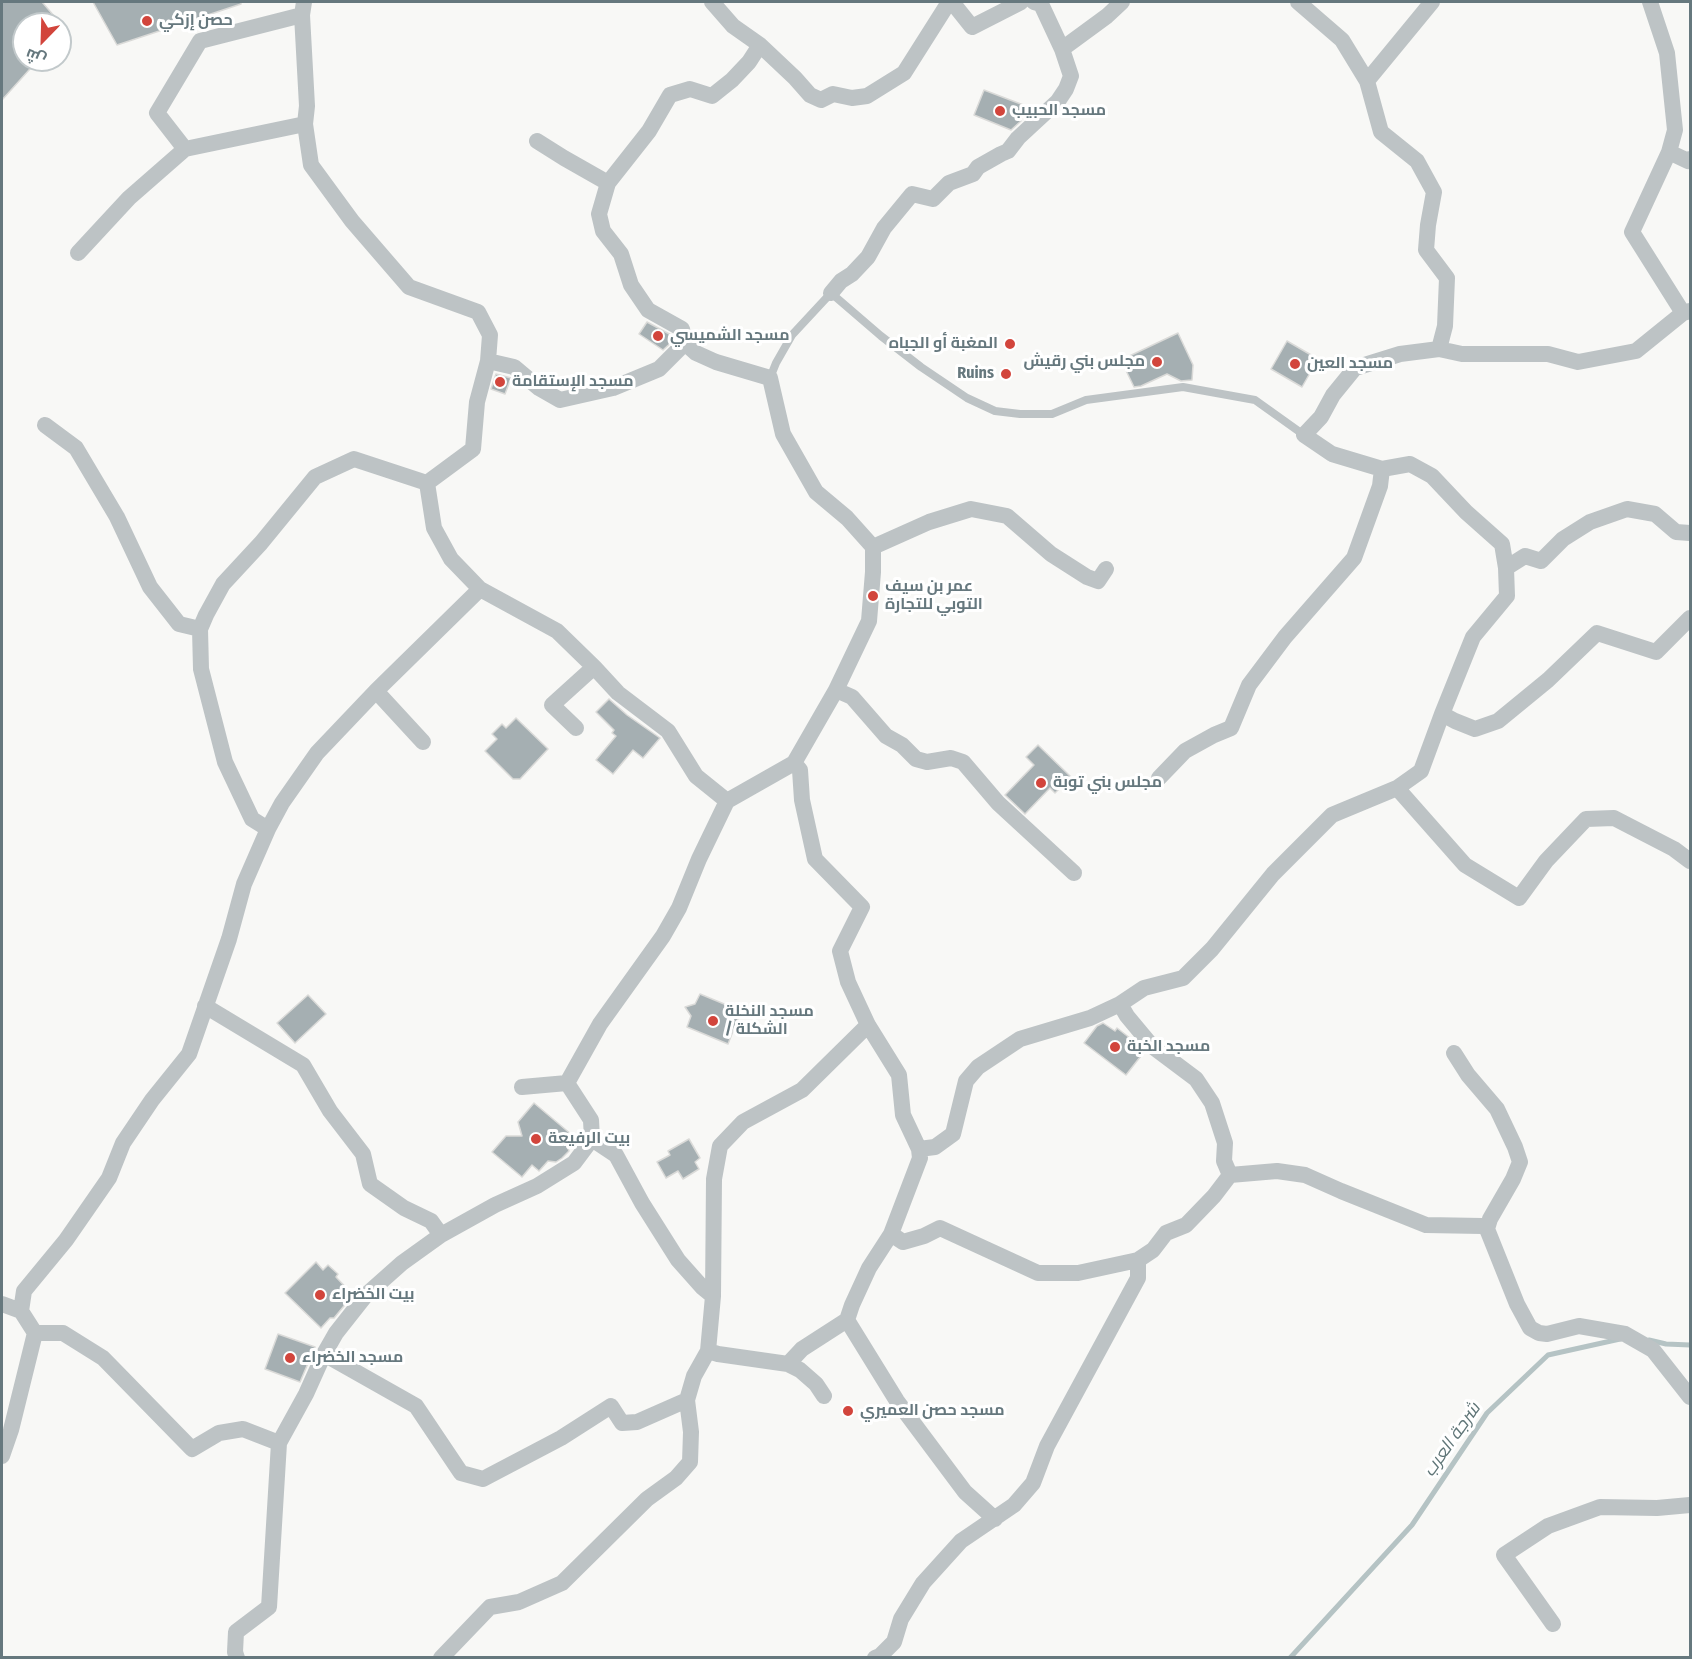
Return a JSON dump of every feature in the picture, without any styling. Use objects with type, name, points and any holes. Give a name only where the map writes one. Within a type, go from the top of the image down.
[{"type":"street","points":[[712,2],[733,26],[760,45],[810,95],[821,100],[832,94],[852,98],[867,96],[904,73],[950,2],[972,27],[1021,2]]},
{"type":"street","points":[[831,293],[868,257],[884,228],[912,194],[933,199],[949,183],[973,174],[978,167],[1008,151],[1018,138],[1058,101],[1071,76],[1041,4],[1034,2]]},
{"type":"street","points":[[1062,50],[1122,2]]},
{"type":"street","points":[[1298,2],[1342,40],[1367,81],[1381,132],[1417,161],[1434,192],[1426,250],[1447,278],[1445,326],[1439,349]]},
{"type":"street","points":[[1367,81],[1432,2]]},
{"type":"street","points":[[918,1149],[935,1147],[953,1134],[966,1082],[978,1067],[1020,1039],[1090,1018],[1120,1004],[1144,988],[1183,978],[1212,949],[1273,874],[1332,815],[1397,788],[1421,771],[1473,637],[1507,596],[1502,544],[1466,512],[1432,476],[1410,464],[1382,469],[1332,454],[1304,435],[1321,417],[1333,395],[1355,368],[1400,354],[1439,349],[1462,354],[1548,354],[1578,362],[1636,351],[1687,312],[1632,232],[1669,152],[1675,130],[1667,53],[1650,2]]},
{"type":"street","points":[[185,149],[157,113],[200,41],[303,8],[307,106],[305,123],[310,165],[352,221],[409,287],[478,312],[490,335],[488,361],[477,402],[473,449],[427,483]]},
{"type":"street","points":[[567,1083],[600,1024],[663,936],[679,908],[699,859],[727,801],[794,763],[836,690],[868,621],[873,547],[847,518],[816,492],[783,434],[770,378],[716,362],[696,353],[684,343],[682,329],[648,310],[631,285],[621,254],[603,231],[599,214],[608,183],[649,131],[670,95],[690,88],[712,96],[749,62],[760,45]]},
{"type":"street","points":[[78,253],[129,198],[185,149],[305,123]]},
{"type":"street","points":[[537,141],[608,183]]},
{"type":"street","points":[[1669,152],[1690,159]]},
{"type":"street","points":[[488,361],[514,367],[539,388],[560,400],[613,388],[659,369],[684,343]]},
{"type":"street","points":[[45,425],[76,448],[117,517],[150,588],[179,624],[200,629]]},
{"type":"street","points":[[268,829],[252,819],[225,762],[201,669],[200,629],[206,615],[223,584],[261,543],[315,477],[354,459],[427,483]]},
{"type":"street","points":[[1159,778],[1185,751],[1230,728],[1249,685],[1285,637],[1354,558],[1380,486],[1382,469]]},
{"type":"street","points":[[427,483],[434,528],[451,559],[480,589],[557,631],[618,693],[668,730],[696,776],[727,801]]},
{"type":"street","points":[[873,547],[929,522],[971,508],[1007,516],[1052,554],[1087,577],[1098,581],[1106,569]]},
{"type":"street","points":[[1506,568],[1525,556],[1541,561],[1563,539],[1590,522],[1627,509],[1655,514],[1676,532],[1690,533]]},
{"type":"street","points":[[21,1311],[24,1291],[66,1240],[109,1178],[123,1143],[152,1100],[189,1054],[229,939],[244,884],[282,803],[317,753],[376,691],[480,589]]},
{"type":"street","points":[[1442,714],[1475,729],[1498,721],[1548,680],[1597,633],[1656,652],[1690,618]]},
{"type":"street","points":[[576,728],[552,705],[594,667]]},
{"type":"street","points":[[836,690],[852,697],[886,736],[902,745],[916,759],[927,762],[951,758],[963,762],[998,803],[1074,873]]},
{"type":"street","points":[[376,691],[423,742]]},
{"type":"street","points":[[788,1364],[802,1349],[847,1320],[868,1268],[891,1234],[920,1158],[903,1115],[899,1075],[868,1026],[848,982],[840,951],[862,907],[815,859],[802,800],[800,770],[794,763]]},
{"type":"street","points":[[1397,788],[1465,865],[1519,898],[1546,861],[1586,819],[1614,818],[1674,849],[1690,861]]},
{"type":"street","points":[[1120,1004],[1152,1046],[1196,1079],[1212,1103],[1225,1143],[1224,1161],[1230,1175]]},
{"type":"street","points":[[205,1006],[303,1065],[330,1110],[363,1154],[370,1184],[404,1208],[431,1221],[441,1235]]},
{"type":"street","points":[[441,1658],[489,1607],[519,1602],[562,1583],[647,1499],[676,1478],[690,1462],[691,1432],[687,1400],[694,1376],[708,1351],[713,1296],[714,1179],[720,1146],[743,1122],[801,1090],[868,1026]]},
{"type":"street","points":[[1454,1053],[1468,1075],[1497,1110],[1520,1162],[1487,1229]]},
{"type":"street","points":[[522,1087],[567,1083]]},
{"type":"street","points":[[237,1658],[236,1632],[269,1607],[279,1443],[336,1333],[366,1295],[402,1263],[441,1235],[495,1205],[537,1186],[574,1163],[592,1139],[591,1120],[567,1083]]},
{"type":"street","points":[[592,1139],[615,1155],[678,1260],[713,1296]]},
{"type":"street","points":[[891,1234],[903,1242],[924,1236],[940,1228],[1038,1273],[1078,1273],[1138,1260],[1153,1250],[1166,1233],[1186,1225],[1214,1196],[1230,1175],[1276,1171],[1305,1175],[1426,1225],[1482,1226],[1487,1229],[1517,1304],[1530,1328],[1539,1334],[1579,1326],[1625,1334],[1653,1350],[1690,1397]]},
{"type":"street","points":[[875,1658],[894,1642],[901,1618],[924,1583],[961,1541],[1014,1505],[1033,1483],[1047,1446],[1138,1278],[1138,1260]]},
{"type":"street","points":[[2,1304],[21,1311],[35,1333],[11,1430],[2,1456]]},
{"type":"street","points":[[847,1320],[897,1401],[965,1492],[995,1519]]},
{"type":"street","points":[[35,1333],[63,1333],[103,1358],[192,1449],[219,1433],[243,1429],[279,1443]]},
{"type":"street","points":[[708,1351],[788,1364],[800,1370],[816,1384],[824,1396]]},
{"type":"street","points":[[324,1354],[416,1406],[461,1473],[483,1479],[561,1438],[611,1406],[622,1423],[637,1422],[687,1400]]},
{"type":"street","points":[[1553,1624],[1504,1555],[1548,1526],[1600,1507],[1657,1508],[1690,1505]]},
{"type":"lane","points":[[770,378],[792,335],[831,293],[921,367],[967,398],[995,411],[1052,414],[1086,400],[1183,387],[1255,400],[1304,435]]},
{"type":"building","points":[[2,2],[42,2],[51,12],[12,12],[12,72],[27,72],[2,100]]},
{"type":"building","name":"حصن إزكي","points":[[93,2],[241,2],[241,4],[117,45]]},
{"type":"building","name":"مسجد الحبيب","points":[[984,90],[1026,106],[1021,121],[1011,130],[974,115]]},
{"type":"building","name":"مسجد الشميسي","points":[[647,322],[673,336],[674,340],[663,350],[639,334]]},
{"type":"building","name":"مجلس بني رقيش","points":[[1178,333],[1193,365],[1192,380],[1181,381],[1167,374],[1134,387],[1121,360]]},
{"type":"building","name":"مسجد العين","points":[[1287,341],[1318,359],[1302,387],[1271,369]]},
{"type":"building","name":"مسجد الإستقامة","points":[[496,374],[511,378],[505,394],[491,389]]},
{"type":"building","points":[[609,699],[660,738],[643,758],[633,750],[613,774],[596,760],[616,736],[612,733],[614,730],[596,712]]},
{"type":"building","points":[[516,718],[548,749],[520,779],[513,779],[485,751],[497,739],[492,734],[502,724],[506,728]]},
{"type":"building","name":"مجلس بني توبة","points":[[1038,745],[1071,777],[1055,793],[1050,788],[1025,814],[1005,795],[1034,765],[1026,757]]},
{"type":"building","name":"مسجد النخلة / الشكلة","points":[[700,994],[741,1011],[728,1044],[687,1027],[691,1016],[685,1007],[695,1004]]},
{"type":"building","points":[[308,995],[326,1014],[295,1043],[277,1023]]},
{"type":"building","name":"مسجد الخبة","points":[[1103,1023],[1115,1031],[1117,1028],[1144,1052],[1126,1075],[1084,1043],[1097,1026]]},
{"type":"building","name":"بيت الرفيعة","points":[[534,1103],[572,1135],[566,1143],[569,1151],[562,1158],[556,1162],[548,1161],[539,1171],[532,1165],[522,1177],[492,1152],[506,1136],[522,1136],[518,1122]]},
{"type":"building","points":[[689,1139],[700,1158],[695,1162],[699,1169],[683,1179],[678,1171],[666,1178],[657,1162],[670,1155],[668,1151]]},
{"type":"building","name":"بيت الخضراء","points":[[316,1262],[323,1270],[328,1265],[338,1274],[336,1277],[353,1295],[334,1318],[330,1318],[321,1328],[285,1293]]},
{"type":"building","name":"مسجد الخضراء","points":[[278,1334],[315,1347],[300,1382],[265,1369]]},
{"type":"waterway","name":"شرجة العرب","points":[[1290,1658],[1412,1525],[1487,1413],[1548,1355],[1620,1339]]},
{"type":"waterway","name":"شرجة العرب","points":[[1649,1340],[1666,1344],[1690,1345]]},
{"type":"place","name":"حصن إزكي","points":[[147,21]]},
{"type":"place","name":"مسجد الحبيب","points":[[1000,111]]},
{"type":"place","name":"مسجد الشميسي","points":[[658,336]]},
{"type":"place","name":"المغبة أو الجباه","points":[[1010,344]]},
{"type":"place","name":"مجلس بني رقيش","points":[[1157,362]]},
{"type":"place","name":"مسجد العين","points":[[1295,364]]},
{"type":"place","name":"Ruins","points":[[1006,374]]},
{"type":"place","name":"مسجد الإستقامة","points":[[500,382]]},
{"type":"place","name":"عمر بن سيف التوبي للتجارة","points":[[873,596]]},
{"type":"place","name":"مجلس بني توبة","points":[[1041,783]]},
{"type":"place","name":"مسجد النخلة / الشكلة","points":[[713,1021]]},
{"type":"place","name":"مسجد الخبة","points":[[1115,1047]]},
{"type":"place","name":"بيت الرفيعة","points":[[536,1139]]},
{"type":"place","name":"بيت الخضراء","points":[[320,1295]]},
{"type":"place","name":"مسجد الخضراء","points":[[290,1358]]},
{"type":"place","name":"مسجد حصن العميري","points":[[848,1411]]}]
